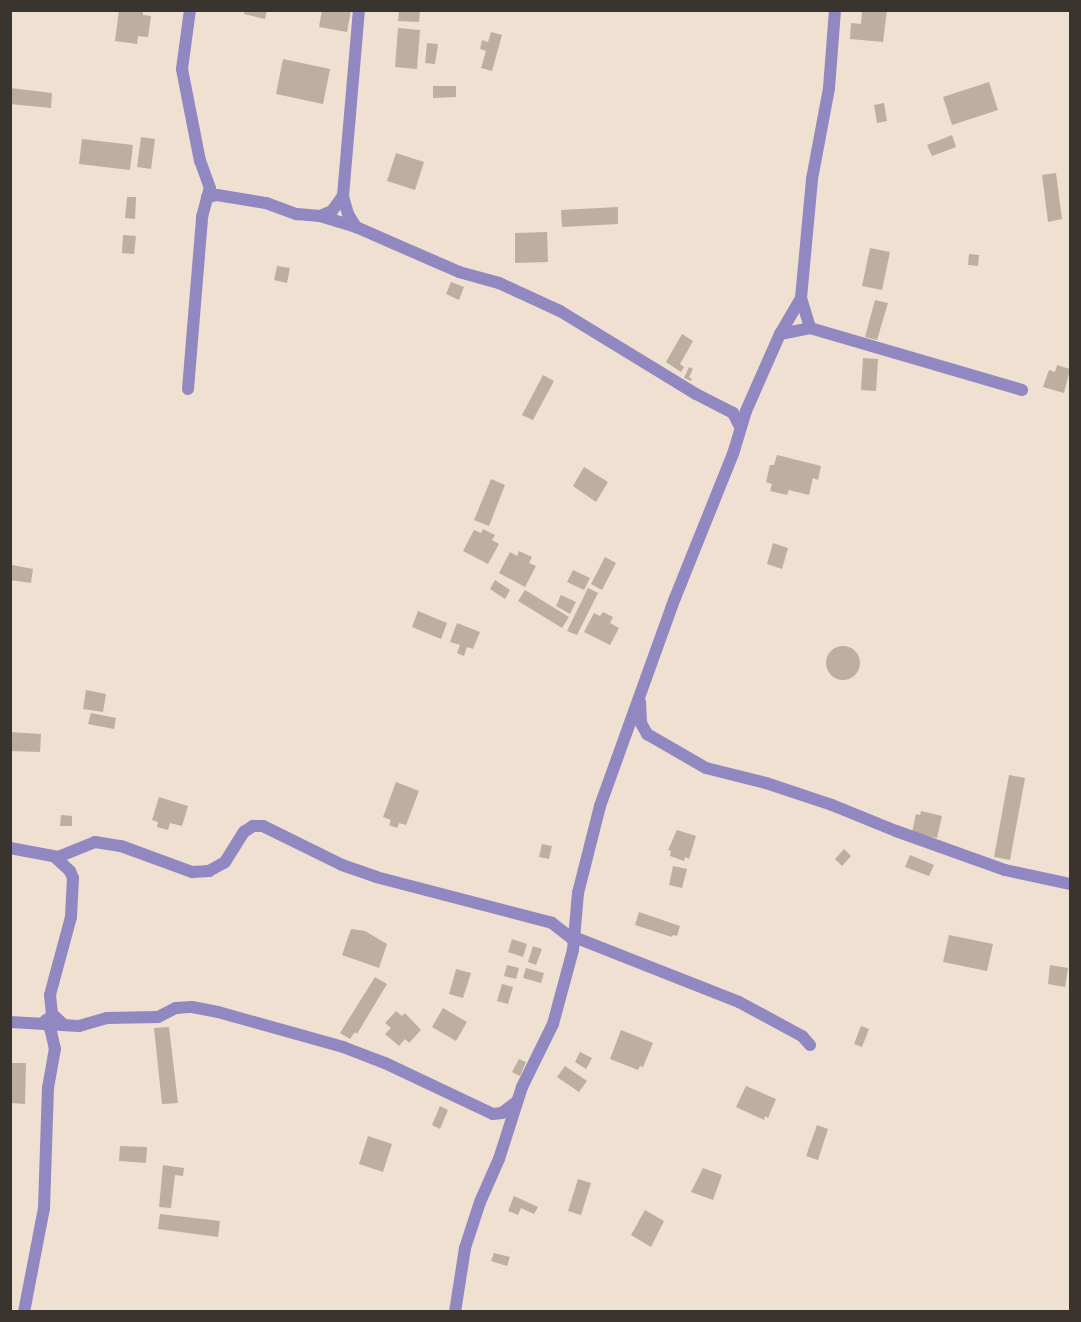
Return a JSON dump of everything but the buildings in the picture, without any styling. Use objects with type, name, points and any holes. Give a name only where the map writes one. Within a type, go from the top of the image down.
[{"type":"street","points":[[188,389],[202,217],[211,193],[200,161],[182,69],[190,10]]},
{"type":"street","points":[[356,227],[348,214],[343,196],[359,10]]},
{"type":"street","points":[[810,328],[801,298],[812,179],[829,88],[835,10]]},
{"type":"street","points":[[211,193],[320,216],[356,227],[459,272],[499,283],[560,310],[696,394],[732,412],[746,411]]},
{"type":"street","points":[[320,216],[332,211],[343,196]]},
{"type":"street","points":[[455,1311],[465,1248],[518,1101],[553,1024],[574,938],[578,893],[600,806],[746,411],[780,334],[801,298]]},
{"type":"street","points":[[780,334],[810,328],[1022,390]]},
{"type":"street","points":[[732,412],[741,427]]},
{"type":"street","points":[[639,698],[641,723],[647,734],[706,768],[766,783],[832,805],[896,831],[1005,870],[1071,884]]},
{"type":"street","points":[[622,746],[639,735],[647,734]]},
{"type":"street","points":[[10,848],[55,857],[95,842],[121,846],[192,872],[209,871],[225,862],[244,832],[253,826],[263,826],[342,865],[376,877],[561,928],[574,938],[739,1002],[802,1036],[810,1045]]},
{"type":"street","points":[[24,1311],[44,1208],[48,1088],[55,1049],[48,1018],[50,995],[71,916],[76,862],[87,846]]},
{"type":"street","points":[[55,857],[70,871],[73,878]]},
{"type":"street","points":[[561,928],[576,918]]},
{"type":"street","points":[[10,1022],[48,1018],[63,1024],[79,1026],[107,1018],[158,1017],[176,1008],[218,1012],[343,1047],[385,1063],[493,1114],[506,1123],[508,1130]]},
{"type":"street","points":[[493,1114],[502,1113],[518,1101]]}]
